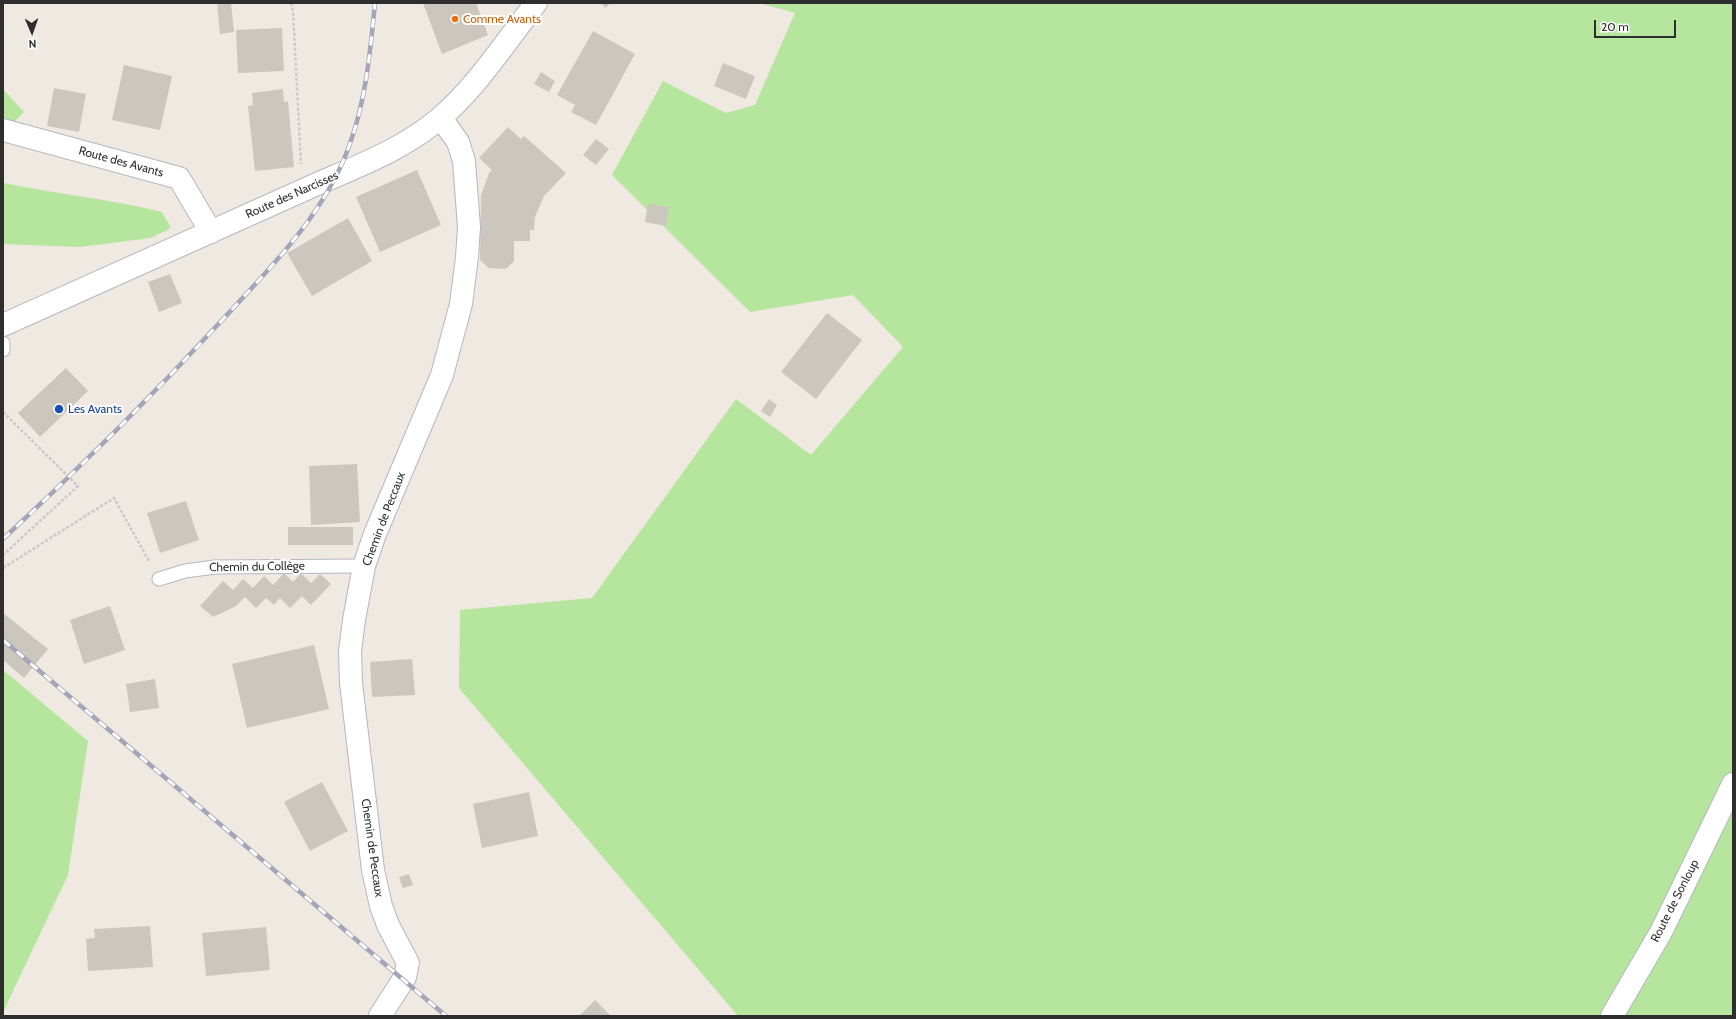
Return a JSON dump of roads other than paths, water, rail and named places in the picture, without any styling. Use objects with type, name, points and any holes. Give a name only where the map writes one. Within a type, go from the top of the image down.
[{"type":"street","name":"Route des Narcisses","points":[[3,325],[298,192],[387,154],[403,145],[440,118],[477,79],[536,3]]},
{"type":"street","name":"Chemin de Peccaux","points":[[380,1016],[399,988],[408,968],[406,959],[381,906],[373,870],[351,683],[350,651],[364,566],[442,375],[461,304],[469,227],[465,168],[458,142],[440,118]]},
{"type":"street","name":"Route des Avants","points":[[3,130],[179,178],[211,232]]},
{"type":"street","name":"Route de Sonloup","points":[[1612,1016],[1661,932],[1733,784]]},
{"type":"lane","points":[[3,343],[3,350]]},
{"type":"lane","name":"Chemin du Collège","points":[[159,579],[185,571],[215,567],[364,566]]},
{"type":"railway","points":[[3,539],[88,458],[198,346],[278,259],[311,217],[338,173],[354,131],[366,77],[375,3]]},
{"type":"railway","points":[[3,640],[446,1016]]},
{"type":"place","name":"Comme Avants","points":[[455,19]]},
{"type":"place","name":"Les Avants","points":[[59,409]]}]
